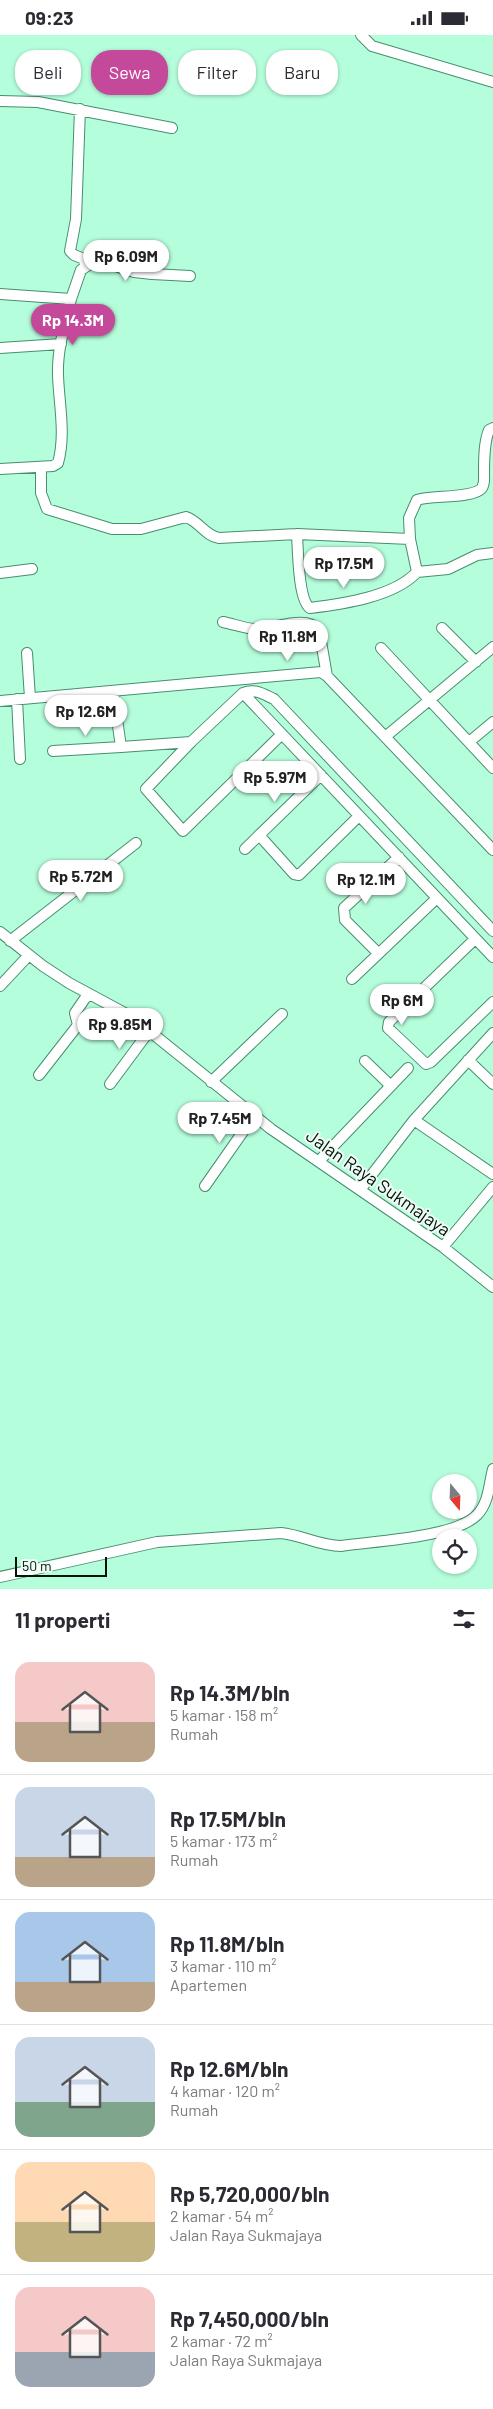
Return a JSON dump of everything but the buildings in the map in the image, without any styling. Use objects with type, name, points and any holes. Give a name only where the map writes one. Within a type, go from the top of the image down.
[{"type":"street","points":[[361,35],[372,46],[493,81]]},
{"type":"street","points":[[0,101],[38,101],[172,128]]},
{"type":"street","points":[[80,109],[76,219],[70,251],[84,259],[85,265]]},
{"type":"street","points":[[0,469],[53,466],[58,463],[61,455],[63,420],[58,374],[61,343],[71,299],[81,270],[85,265],[100,261],[134,272],[190,276]]},
{"type":"street","points":[[0,294],[71,299]]},
{"type":"street","points":[[0,348],[61,343]]},
{"type":"street","points":[[416,572],[410,539],[409,519],[417,500],[456,496],[477,491],[482,487],[486,440],[489,430],[493,428]]},
{"type":"street","points":[[41,467],[41,493],[46,509],[112,529],[141,529],[186,517],[192,519],[210,536],[219,538],[297,534],[410,539]]},
{"type":"street","points":[[297,534],[302,593],[304,603],[310,607],[366,598],[400,586],[416,572],[448,569],[477,555],[493,553]]},
{"type":"street","points":[[0,573],[32,569]]},
{"type":"street","points":[[223,622],[254,629],[306,623],[315,626],[319,630],[328,676]]},
{"type":"street","points":[[442,629],[476,662]]},
{"type":"street","points":[[385,737],[493,647]]},
{"type":"street","points":[[381,648],[493,767]]},
{"type":"street","points":[[27,653],[30,697]]},
{"type":"street","points":[[0,701],[321,672],[328,676],[493,850]]},
{"type":"street","points":[[113,691],[121,747]]},
{"type":"street","points":[[282,734],[183,831],[146,789],[191,742],[243,693],[255,691],[274,699],[493,931]]},
{"type":"street","points":[[243,693],[493,957]]},
{"type":"street","points":[[17,699],[20,759]]},
{"type":"street","points":[[469,742],[493,722]]},
{"type":"street","points":[[54,751],[191,742]]},
{"type":"street","points":[[245,849],[322,775]]},
{"type":"street","points":[[259,835],[294,874],[299,875],[359,816]]},
{"type":"street","points":[[10,941],[136,843]]},
{"type":"street","points":[[378,953],[345,920],[344,909],[400,857]]},
{"type":"street","points":[[352,979],[437,898]]},
{"type":"street","name":"Jalan Raya Sukmajaya","points":[[0,932],[29,955],[88,994],[132,1017],[254,1116],[443,1247],[493,1287]]},
{"type":"street","points":[[475,939],[389,1021],[388,1028],[426,1064],[431,1062],[493,1002]]},
{"type":"street","points":[[0,986],[29,955]]},
{"type":"street","points":[[38,1075],[78,1025],[75,1013],[88,994]]},
{"type":"street","points":[[211,1082],[282,1015]]},
{"type":"street","points":[[110,1084],[150,1030]]},
{"type":"street","points":[[360,1190],[414,1120],[493,1033]]},
{"type":"street","points":[[468,1060],[493,1084]]},
{"type":"street","points":[[365,1061],[391,1086]]},
{"type":"street","points":[[318,1161],[408,1068]]},
{"type":"street","points":[[205,1186],[254,1116]]},
{"type":"street","points":[[414,1120],[493,1174]]},
{"type":"street","points":[[443,1247],[493,1187]]},
{"type":"street","points":[[0,1577],[157,1543],[281,1533],[296,1534],[327,1546],[341,1546],[448,1530],[466,1524],[477,1515],[485,1504],[493,1469]]}]
